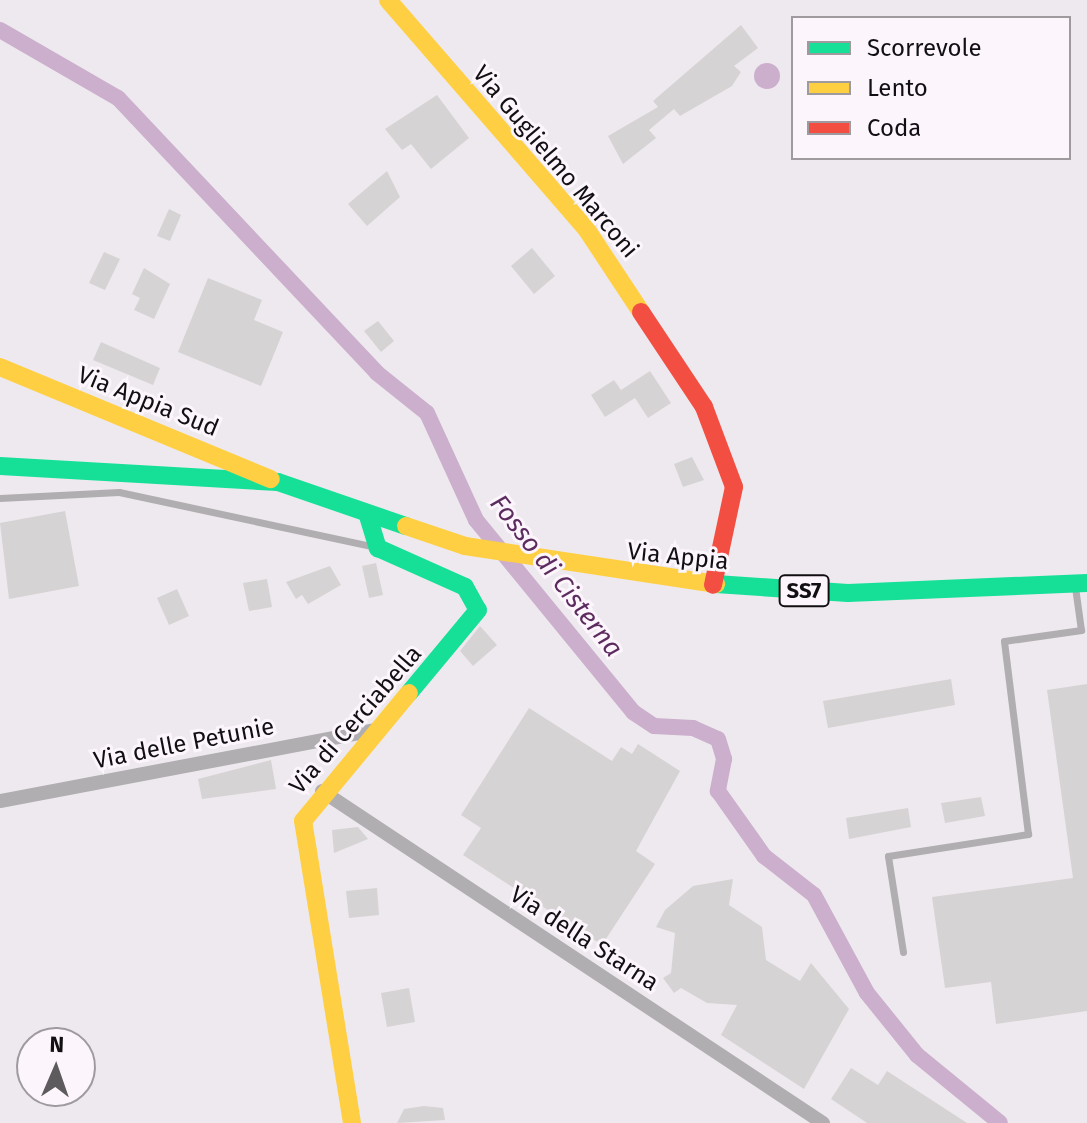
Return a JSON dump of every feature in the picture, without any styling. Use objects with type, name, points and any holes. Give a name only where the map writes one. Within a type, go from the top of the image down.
[{"type":"street","name":"Via Guglielmo Marconi","points":[[388,0],[592,237],[704,407],[734,487],[713,585]]},
{"type":"street","name":"Via Appia Sud","points":[[0,367],[278,482]]},
{"type":"street","points":[[0,466],[278,482]]},
{"type":"street","name":"Via Appia","points":[[278,482],[368,516],[445,540],[523,558],[713,585],[887,593],[1081,584]]},
{"type":"street","points":[[368,516],[378,548]]},
{"type":"street","name":"Via di Cerciabella","points":[[352,1123],[301,841],[304,816],[478,610],[465,587],[378,548]]},
{"type":"street","name":"Via delle Petunie","points":[[0,801],[377,730]]},
{"type":"street","name":"Via della Starna","points":[[322,791],[823,1123]]},
{"type":"lane","points":[[0,498],[119,492],[378,548]]},
{"type":"lane","points":[[903,952],[888,856],[1028,834],[1004,641],[1084,629],[1081,584]]},
{"type":"shaded area","points":[[767,63],[776,67],[780,76],[776,85],[767,89],[758,85],[754,76],[758,67]]},
{"type":"building","points":[[741,25],[758,48],[734,66],[741,72],[732,86],[680,116],[674,109],[649,130],[656,138],[623,164],[608,136],[658,107],[653,101]]},
{"type":"building","points":[[437,95],[469,138],[431,169],[411,144],[402,150],[385,129]]},
{"type":"building","points":[[387,171],[400,197],[367,226],[348,204]]},
{"type":"building","points":[[169,209],[181,215],[170,241],[157,236]]},
{"type":"building","points":[[532,248],[555,276],[534,294],[511,266]]},
{"type":"building","points":[[104,252],[120,259],[105,290],[89,283]]},
{"type":"building","points":[[144,268],[170,284],[154,319],[134,310],[140,298],[132,294]]},
{"type":"building","points":[[208,278],[262,300],[254,320],[283,332],[261,386],[178,352]]},
{"type":"building","points":[[378,321],[394,341],[381,352],[364,331]]},
{"type":"building","points":[[101,342],[160,368],[153,385],[93,360]]},
{"type":"building","points":[[650,371],[671,403],[648,418],[635,398],[605,417],[591,395],[614,380],[621,390]]},
{"type":"building","points":[[692,457],[704,480],[683,487],[674,464]]},
{"type":"building","points":[[65,511],[79,586],[9,599],[0,523]]},
{"type":"building","points":[[376,563],[383,595],[369,598],[362,566]]},
{"type":"building","points":[[330,566],[341,585],[308,604],[302,595],[296,599],[286,582]]},
{"type":"building","points":[[267,579],[272,607],[249,611],[243,583]]},
{"type":"building","points":[[177,589],[189,616],[169,625],[157,598]]},
{"type":"building","points":[[480,626],[497,645],[473,666],[460,651]]},
{"type":"building","points":[[951,679],[955,705],[828,728],[823,701]]},
{"type":"building","points":[[1087,684],[1087,1011],[996,1024],[991,982],[945,988],[932,897],[1073,878],[1047,690]]},
{"type":"building","points":[[529,708],[612,761],[621,747],[632,754],[638,744],[680,771],[636,851],[655,864],[602,945],[463,855],[481,828],[461,815]]},
{"type":"building","points":[[271,760],[276,789],[202,799],[198,779]]},
{"type":"building","points":[[981,797],[985,816],[945,823],[941,803]]},
{"type":"building","points":[[908,808],[911,827],[849,839],[846,818]]},
{"type":"building","points":[[358,827],[368,839],[334,853],[332,830]]},
{"type":"building","points":[[733,879],[729,905],[762,927],[766,960],[800,981],[811,963],[849,1009],[804,1089],[721,1035],[737,1005],[707,1003],[681,988],[674,993],[663,978],[671,973],[675,933],[656,927],[665,910],[693,886]]},
{"type":"building","points":[[377,888],[379,915],[349,918],[346,891]]},
{"type":"building","points":[[409,988],[415,1022],[387,1027],[381,993]]},
{"type":"building","points":[[851,1068],[878,1085],[887,1071],[967,1123],[867,1123],[831,1099]]},
{"type":"building","points":[[424,1106],[443,1108],[445,1120],[397,1123],[404,1109]]},
{"type":"waterway","name":"Fosso di Cisterna","points":[[0,30],[118,98],[377,373],[427,413],[476,520],[633,712],[654,726],[693,728],[718,739],[724,759],[718,791],[764,856],[814,895],[867,993],[917,1055],[1000,1123]]},
{"type":"traffic: fast","points":[[0,466],[278,482],[406,526]]},
{"type":"traffic: fast","points":[[368,516],[378,548],[465,587],[478,610],[409,693]]},
{"type":"traffic: fast","points":[[716,584],[848,593],[1087,583]]},
{"type":"traffic: slow","points":[[388,0],[587,230],[641,312]]},
{"type":"traffic: slow","points":[[0,367],[271,479]]},
{"type":"traffic: slow","points":[[406,526],[465,546],[716,584]]},
{"type":"traffic: slow","points":[[352,1123],[303,821],[409,693]]},
{"type":"traffic: jam","points":[[641,312],[704,407],[734,487],[713,585]]}]
